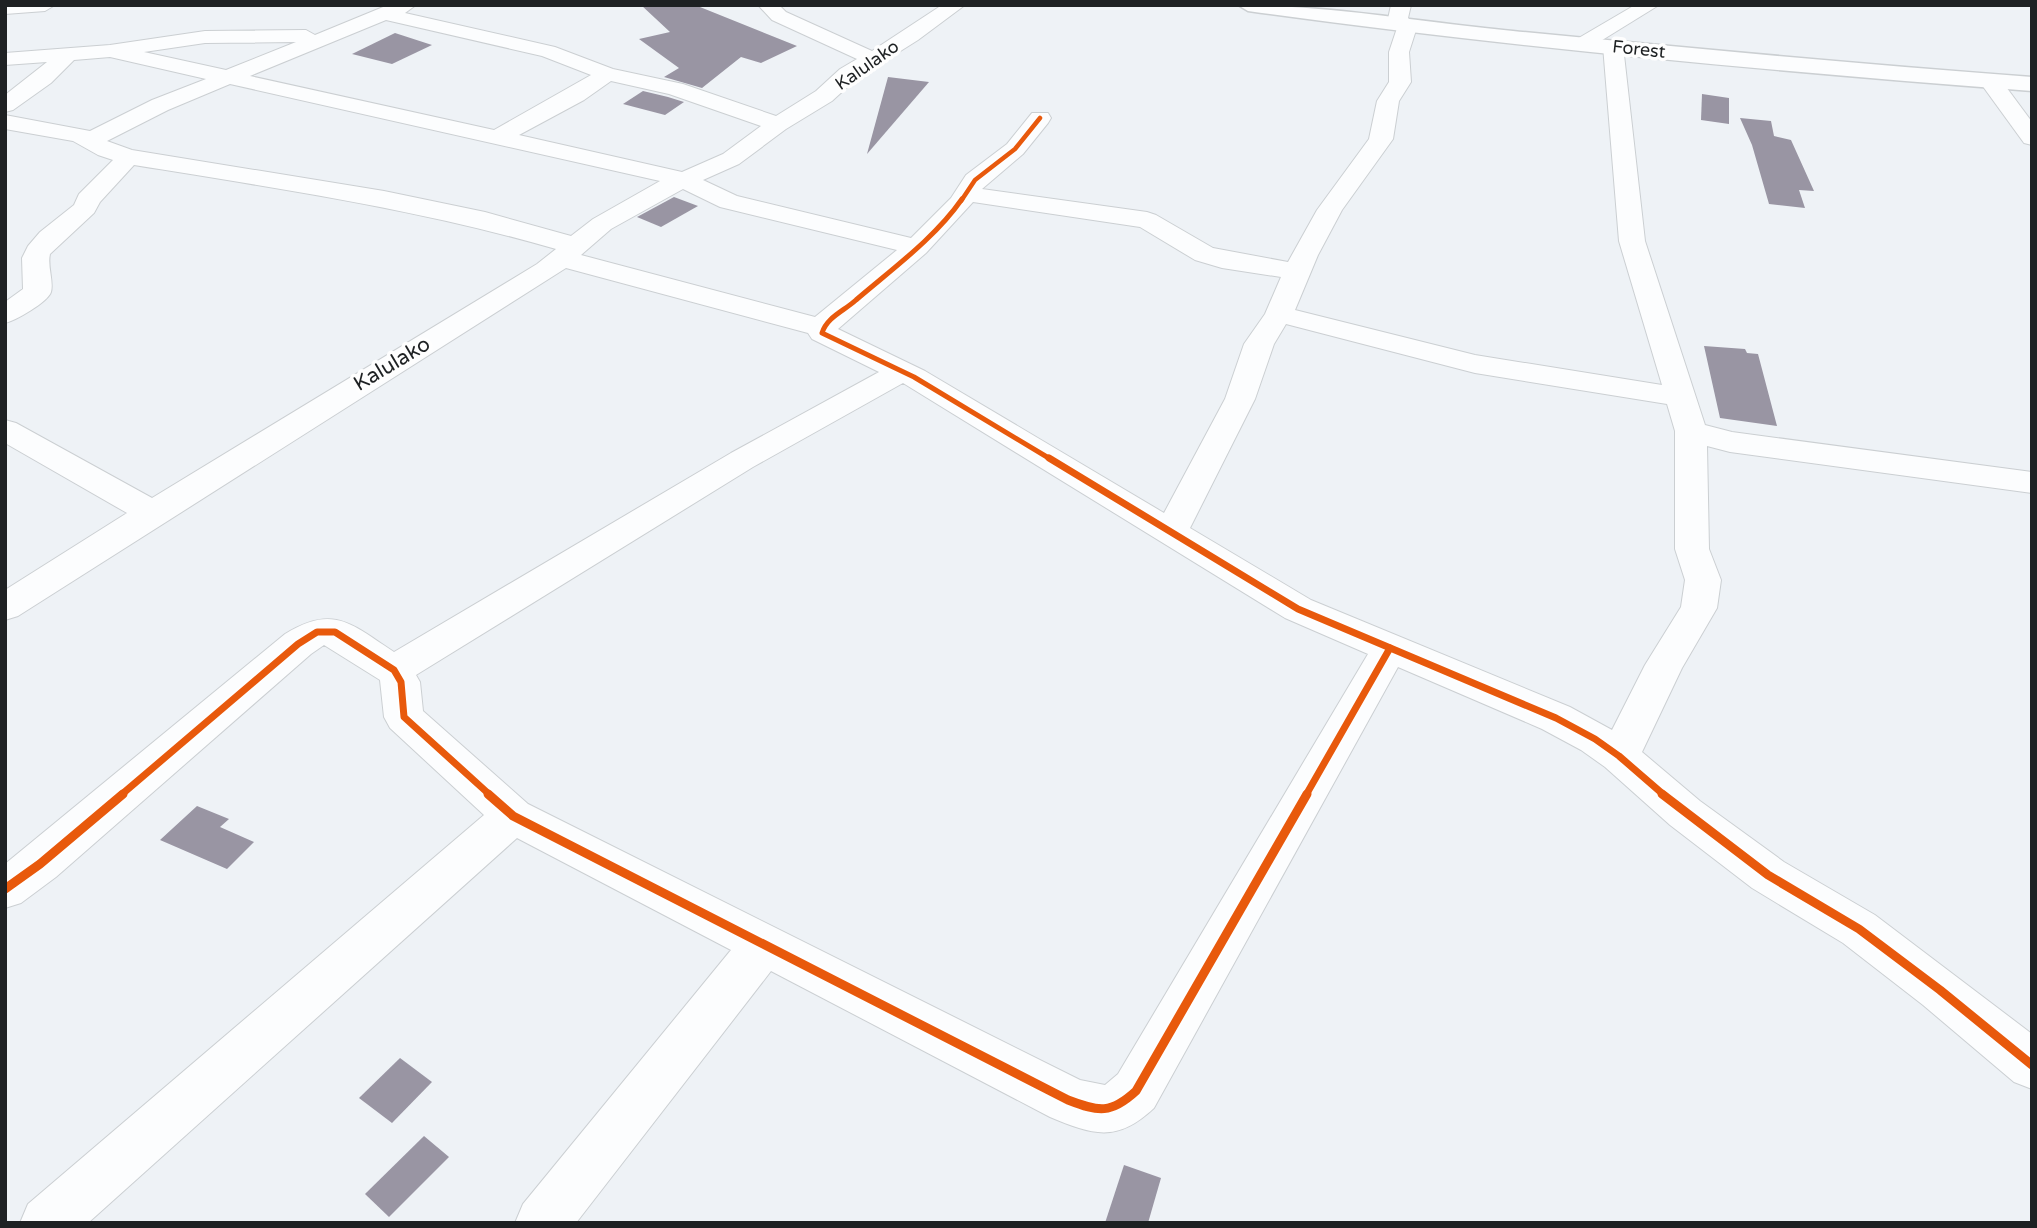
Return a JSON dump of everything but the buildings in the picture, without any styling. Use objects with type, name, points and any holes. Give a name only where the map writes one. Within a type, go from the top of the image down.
[{"type":"street","points":[[5,8],[45,5]]},
{"type":"street","points":[[90,140],[160,105],[406,5]]},
{"type":"street","points":[[768,5],[779,16],[872,58]]},
{"type":"street","name":"Kalulako","points":[[5,607],[152,513],[547,270],[621,212],[661,190],[731,159],[778,124],[824,96],[848,74],[911,36],[955,5]]},
{"type":"street","name":"Forest","points":[[1248,5],[1404,16],[1599,44],[1810,67],[2032,83]]},
{"type":"street","points":[[1619,756],[1664,665],[1699,608],[1703,580],[1692,549],[1691,431],[1632,241],[1599,44],[1649,5]]},
{"type":"street","points":[[385,14],[548,51],[607,74],[675,89],[778,124]]},
{"type":"street","points":[[1172,531],[1240,399],[1259,344],[1279,314],[1330,210],[1381,139],[1388,101],[1400,82],[1399,52],[1404,16]]},
{"type":"street","points":[[5,59],[110,51],[205,37],[284,37],[345,31]]},
{"type":"street","points":[[110,51],[687,180],[729,202],[917,247]]},
{"type":"street","points":[[5,105],[43,78],[68,54]]},
{"type":"street","points":[[497,138],[576,95],[607,74]]},
{"type":"street","points":[[1990,81],[2032,138]]},
{"type":"street","points":[[822,328],[917,247],[966,194],[975,180],[1015,149],[1040,118]]},
{"type":"street","points":[[5,122],[56,130],[90,140],[106,150],[128,157],[384,198],[485,220],[569,252],[822,328]]},
{"type":"street","points":[[5,315],[37,292],[37,252],[49,238],[79,214],[88,198],[111,178],[128,157]]},
{"type":"street","points":[[966,194],[1147,220],[1204,254],[1222,260],[1298,272]]},
{"type":"street","points":[[1279,314],[1475,365],[1681,397]]},
{"type":"street","points":[[822,328],[822,333],[828,337],[902,371],[1298,609],[1556,718],[1595,739],[1731,848],[1768,874],[1859,929],[1940,990],[2032,1065]]},
{"type":"street","points":[[394,670],[742,460],[902,371]]},
{"type":"street","points":[[5,430],[152,513]]},
{"type":"street","points":[[1691,431],[1730,442],[2032,483]]},
{"type":"street","points":[[5,889],[40,864],[276,662],[317,632],[335,632],[394,670],[401,682],[404,717],[513,817],[1068,1100],[1099,1111],[1121,1107],[1136,1091],[1390,648]]},
{"type":"street","points":[[47,1223],[513,817]]},
{"type":"street","points":[[542,1223],[764,944]]},
{"type":"cycle path","points":[[1040,118],[1015,149],[975,180],[960,203],[917,247],[846,309],[831,318],[822,333],[914,377],[1298,609],[1556,718],[1595,739],[1619,756],[1685,813],[1768,875],[1859,929],[1940,990],[2032,1065]]},
{"type":"cycle path","points":[[5,889],[40,864],[298,644],[317,632],[335,632],[394,670],[401,682],[404,717],[513,816],[1068,1100],[1104,1110],[1119,1105],[1136,1091],[1390,648]]}]
